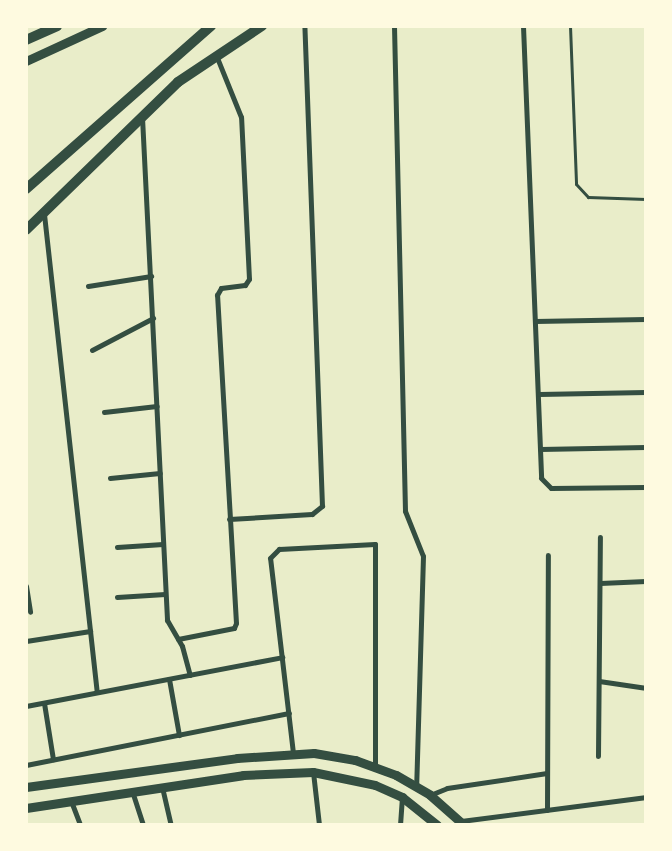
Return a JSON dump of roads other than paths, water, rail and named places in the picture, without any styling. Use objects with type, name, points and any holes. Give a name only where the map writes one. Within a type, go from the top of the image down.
[{"type":"main road","points":[[26,40],[57,26]]},
{"type":"main road","points":[[26,189],[212,26]]},
{"type":"main road","points":[[26,230],[142,116],[216,54],[262,26]]},
{"type":"street","points":[[26,61],[102,26]]},
{"type":"street","points":[[229,519],[312,514],[322,506],[304,26]]},
{"type":"street","points":[[394,26],[405,511],[422,545],[416,787]]},
{"type":"street","points":[[523,26],[541,478],[551,488],[646,486]]},
{"type":"street","points":[[178,639],[236,625],[217,295],[221,288],[244,285],[249,279],[241,117],[216,54]]},
{"type":"street","points":[[142,116],[167,620],[178,639],[190,675]]},
{"type":"street","points":[[44,214],[98,692]]},
{"type":"street","points":[[88,286],[151,276]]},
{"type":"street","points":[[92,350],[153,318]]},
{"type":"street","points":[[535,321],[646,319]]},
{"type":"street","points":[[539,394],[646,392]]},
{"type":"street","points":[[104,412],[157,406]]},
{"type":"street","points":[[540,449],[646,446]]},
{"type":"street","points":[[110,478],[160,473]]},
{"type":"street","points":[[598,756],[600,537]]},
{"type":"street","points":[[117,547],[163,544]]},
{"type":"street","points":[[293,753],[270,558],[278,549],[375,544],[375,766]]},
{"type":"street","points":[[547,810],[548,555]]},
{"type":"street","points":[[600,584],[646,581]]},
{"type":"street","points":[[26,586],[30,612]]},
{"type":"street","points":[[117,597],[165,594]]},
{"type":"street","points":[[26,641],[90,631]]},
{"type":"street","points":[[26,706],[282,657]]},
{"type":"street","points":[[169,679],[179,735]]},
{"type":"street","points":[[599,681],[646,688]]},
{"type":"street","points":[[44,703],[53,759]]},
{"type":"street","points":[[26,764],[288,713]]},
{"type":"street","points":[[26,787],[293,753],[334,756],[375,766],[430,795],[462,823],[646,797]]},
{"type":"street","points":[[197,764],[198,782]]},
{"type":"street","points":[[313,772],[319,825]]},
{"type":"street","points":[[26,808],[198,782],[313,772],[345,776],[402,798],[437,825]]},
{"type":"street","points":[[430,795],[447,788],[547,773]]},
{"type":"street","points":[[162,787],[171,825]]},
{"type":"street","points":[[132,791],[143,825]]},
{"type":"street","points":[[400,825],[402,798]]},
{"type":"street","points":[[71,801],[80,825]]},
{"type":"lane","points":[[570,26],[576,184],[588,197],[646,199]]}]
